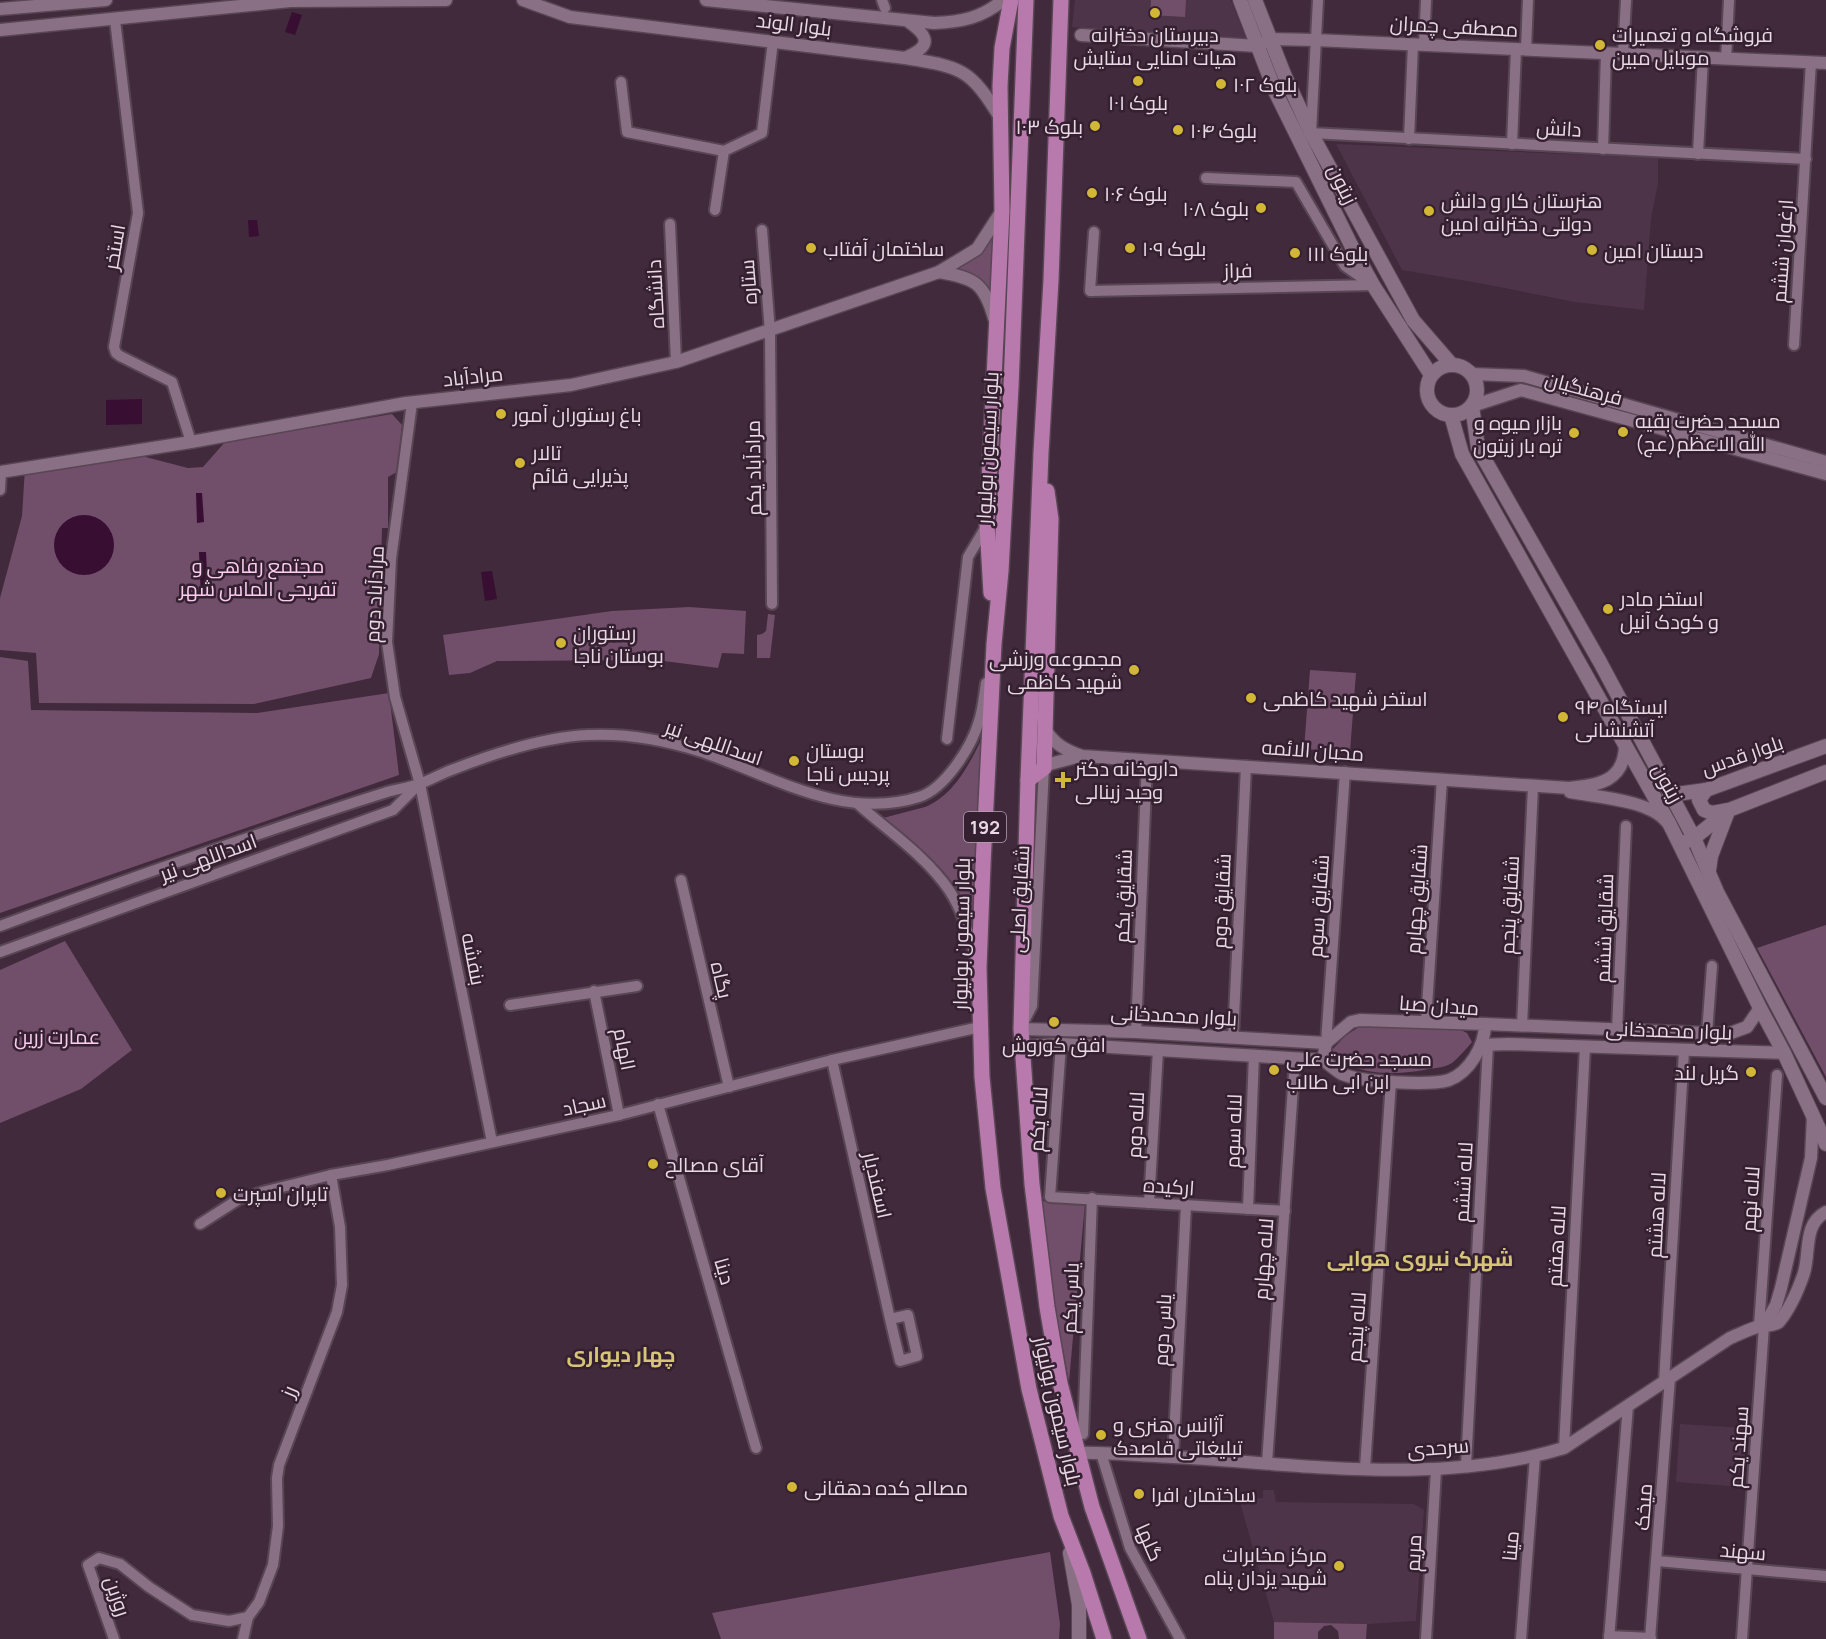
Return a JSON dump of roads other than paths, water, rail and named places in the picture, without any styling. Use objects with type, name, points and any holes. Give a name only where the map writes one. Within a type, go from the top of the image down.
[{"type":"main road","points":[[994,644],[987,525],[1002,211],[1000,86],[1002,48],[1011,0]]},
{"type":"main road","name":"بلوار سیمون بولیوار","points":[[1026,0],[1010,410],[1001,572],[994,644],[979,968],[984,1115],[993,1188],[1029,1389],[1061,1516],[1083,1573],[1104,1639]]},
{"type":"main road","name":"بلوار سیمون بولیوار","points":[[1061,0],[1052,280],[1041,453],[1028,780],[1021,1029],[1032,1184],[1047,1307],[1060,1383],[1092,1507],[1139,1639]]},
{"type":"main road","name":"زیتون","points":[[1240,0],[1275,91],[1373,285],[1431,375]]},
{"type":"main road","name":"زیتون","points":[[1255,0],[1269,39],[1311,133],[1413,320],[1452,364]]},
{"type":"main road","points":[[1452,364],[1472,374],[1478,390],[1472,406],[1466,411],[1451,415],[1437,410],[1428,397],[1428,382],[1431,375],[1437,369],[1452,364]]},
{"type":"main road","name":"زیتون","points":[[1472,406],[1478,448],[1600,662],[1694,838],[1738,934],[1826,1098]]},
{"type":"main road","name":"زیتون","points":[[1451,415],[1462,454],[1670,825],[1784,1053],[1826,1144]]},
{"type":"main road","points":[[1028,780],[1044,768],[1051,519],[1041,453]]},
{"type":"main road","points":[[1582,670],[1600,662]]},
{"type":"main road","name":"بلوار قدس","points":[[1669,795],[1706,790],[1826,746]]},
{"type":"main road","points":[[1706,790],[1699,800],[1704,810],[1712,813],[1729,810],[1826,772]]},
{"type":"main road","points":[[1679,845],[1694,838],[1729,810]]},
{"type":"main road","points":[[1709,874],[1711,856],[1719,829],[1729,810]]},
{"type":"main road","points":[[1061,1516],[1075,1575],[1079,1605],[1079,1639]]},
{"type":"street","points":[[0,9],[106,0]]},
{"type":"street","points":[[0,30],[290,1],[446,0]]},
{"type":"street","name":"بلوار الوند","points":[[523,0],[570,17],[905,57],[944,64],[971,78],[985,93],[1002,120]]},
{"type":"street","name":"بلوار الوند","points":[[706,0],[784,4],[909,22],[953,23],[968,20],[992,9],[1003,0]]},
{"type":"street","points":[[1311,133],[1318,0]]},
{"type":"street","points":[[1409,139],[1418,44],[1426,0]]},
{"type":"street","points":[[1512,144],[1528,0]]},
{"type":"street","points":[[1623,54],[1626,0]]},
{"type":"street","points":[[1726,58],[1729,0]]},
{"type":"street","name":"استخر","points":[[115,20],[138,213],[114,347],[120,356],[172,382],[191,442]]},
{"type":"street","points":[[905,57],[917,52],[924,46],[926,39],[923,33],[909,22]]},
{"type":"street","points":[[1081,34],[1257,46],[1269,39]]},
{"type":"street","name":"مصطفی چمران","points":[[1269,39],[1826,63]]},
{"type":"street","points":[[621,82],[627,132],[724,151],[762,133],[773,41]]},
{"type":"street","points":[[1603,149],[1606,53]]},
{"type":"street","points":[[1698,154],[1703,57]]},
{"type":"street","name":"ارغوان ششم","points":[[1794,345],[1810,62]]},
{"type":"street","name":"دانش","points":[[1311,133],[1806,159]]},
{"type":"street","points":[[715,210],[724,151]]},
{"type":"street","points":[[1206,178],[1296,182],[1345,266],[1373,285]]},
{"type":"street","name":"مرادآباد","points":[[1,472],[191,442],[412,403],[571,385],[676,362],[770,332],[939,272],[977,249],[1002,211]]},
{"type":"street","name":"دانشگاه","points":[[670,224],[676,362]]},
{"type":"street","name":"ستاره","points":[[762,230],[770,332]]},
{"type":"street","name":"فراز","points":[[1094,232],[1090,291],[1373,285]]},
{"type":"street","points":[[939,272],[968,278],[978,285],[989,299],[997,328]]},
{"type":"street","name":"مرادآباد یکم","points":[[770,332],[772,604]]},
{"type":"street","name":"فرهنگیان","points":[[1472,374],[1524,376],[1826,462]]},
{"type":"street","name":"فرهنگیان","points":[[1472,406],[1521,390],[1826,474]]},
{"type":"street","name":"مرادآباد دوم","points":[[412,403],[391,559],[387,642],[395,697],[420,784]]},
{"type":"street","points":[[0,490],[1,472]]},
{"type":"street","points":[[947,739],[968,557],[987,525]]},
{"type":"street","name":"اسداللهی نیر","points":[[0,926],[217,849],[390,791],[420,784],[510,750],[565,738],[632,736],[685,747],[790,788],[858,804],[882,804],[923,796],[944,780],[965,750],[979,723],[994,644]]},
{"type":"street","name":"محبان الائمه","points":[[1045,729],[1060,747],[1082,756]]},
{"type":"street","points":[[1538,786],[1569,788],[1605,782],[1618,770],[1625,746]]},
{"type":"street","name":"محبان الائمه","points":[[1044,768],[1050,764],[1082,756],[1538,786]]},
{"type":"street","name":"شقایق یکم","points":[[1136,1032],[1147,760]]},
{"type":"street","name":"شقایق دوم","points":[[1233,1038],[1246,766]]},
{"type":"street","name":"شقایق اصلی","points":[[1021,1029],[1032,1005],[1044,768]]},
{"type":"street","name":"شقایق سوم","points":[[1326,1043],[1345,772]]},
{"type":"street","name":"شقایق چهارم","points":[[1426,1022],[1442,779]]},
{"type":"street","name":"اسداللهی نیر","points":[[0,952],[393,810],[420,784]]},
{"type":"street","name":"بنفشه","points":[[420,784],[492,1142]]},
{"type":"street","points":[[1538,786],[1642,805],[1655,810],[1670,825]]},
{"type":"street","name":"شقایق پنجم","points":[[1522,1026],[1538,786]]},
{"type":"street","name":"اسداللهی نیر","points":[[858,804],[934,871],[950,891],[960,911],[979,968]]},
{"type":"street","name":"شقایق ششم","points":[[1617,1031],[1626,826]]},
{"type":"street","name":"پگاه","points":[[681,880],[729,1087]]},
{"type":"street","points":[[1707,1033],[1712,966]]},
{"type":"street","points":[[510,1005],[637,986]]},
{"type":"street","name":"الهام","points":[[594,991],[619,1115]]},
{"type":"street","name":"بلوار محمدخانی","points":[[1485,1024],[1728,1034],[1747,1027],[1760,1008]]},
{"type":"street","name":"میدان صبا","points":[[1323,1060],[1340,1073],[1347,1075],[1391,1081],[1438,1082],[1460,1073],[1485,1045],[1485,1024],[1360,1020],[1351,1022],[1326,1043]]},
{"type":"street","name":"سجاد","points":[[200,1224],[238,1199],[331,1175],[388,1165],[619,1115],[832,1060],[980,1028]]},
{"type":"street","name":"بلوار محمدخانی","points":[[1021,1029],[1136,1032],[1326,1043]]},
{"type":"street","points":[[1719,1052],[1725,1040],[1720,1034]]},
{"type":"street","points":[[1323,1060],[1326,1043]]},
{"type":"street","name":"بلوار محمدخانی","points":[[1022,1046],[1061,1044],[1323,1060]]},
{"type":"street","name":"لاله یکم","points":[[1050,1197],[1061,1044]]},
{"type":"street","name":"بلوار محمدخانی","points":[[1485,1045],[1784,1053]]},
{"type":"street","name":"لاله ششم","points":[[1466,1466],[1485,1045]]},
{"type":"street","name":"لاله هفتم","points":[[1564,1448],[1585,1047]]},
{"type":"street","name":"لاله دوم","points":[[1149,1203],[1158,1050]]},
{"type":"street","name":"لاله هشتم","points":[[1667,1380],[1683,1051]]},
{"type":"street","name":"لاله سوم","points":[[1248,1209],[1254,1055]]},
{"type":"street","name":"لاله چهارم","points":[[1267,1463],[1295,1058]]},
{"type":"street","name":"اسفندیار","points":[[832,1060],[890,1319]]},
{"type":"street","name":"لاله نهم","points":[[1762,1326],[1777,1075]]},
{"type":"street","name":"لاله پنجم","points":[[1365,1468],[1391,1081]]},
{"type":"street","name":"دینا","points":[[658,1104],[756,1448]]},
{"type":"street","points":[[1762,1326],[1776,1305],[1781,1288],[1811,1158],[1813,1114]]},
{"type":"street","name":"رز","points":[[243,1639],[248,1617],[259,1602],[273,1565],[278,1526],[279,1465],[333,1323],[342,1285],[340,1227],[331,1175]]},
{"type":"street","name":"ارکیده","points":[[1050,1197],[1285,1211]]},
{"type":"street","name":"یاس یکم","points":[[1083,1434],[1092,1198]]},
{"type":"street","name":"یاس دوم","points":[[1173,1456],[1186,1205]]},
{"type":"street","name":"سرحدی","points":[[1077,1453],[1436,1470],[1535,1456],[1564,1448],[1730,1338],[1778,1322],[1789,1306],[1804,1275],[1811,1229],[1815,1221],[1826,1212]]},
{"type":"street","name":"سهند يكم","points":[[1742,1639],[1762,1326]]},
{"type":"street","name":"میخک","points":[[1650,1639],[1657,1561],[1667,1380]]},
{"type":"street","name":"میخک","points":[[1609,1637],[1628,1406]]},
{"type":"street","name":"گلها","points":[[1101,1454],[1131,1548],[1180,1639]]},
{"type":"street","name":"مینا","points":[[1521,1639],[1535,1456]]},
{"type":"street","name":"مریم","points":[[1426,1639],[1436,1470]]},
{"type":"street","name":"روژین","points":[[114,1639],[88,1565],[99,1558],[120,1564],[149,1587],[192,1614],[229,1621],[248,1617]]},
{"type":"street","name":"سهند","points":[[1657,1561],[1826,1576]]},
{"type":"street","points":[[1609,1637],[1650,1639]]},
{"type":"place","name":"دبیرستان دخترانه هیات امنایی ستایش","points":[[1155,13]]},
{"type":"place","name":"فروشگاه و تعمیرات موبایل مبین","points":[[1600,45]]},
{"type":"place","name":"بلوک ۱۰۱","points":[[1138,81]]},
{"type":"place","name":"بلوک ۱۰۲","points":[[1221,84]]},
{"type":"place","name":"بلوک ۱۰۳","points":[[1095,126]]},
{"type":"place","name":"بلوک ۱۰۴","points":[[1178,130]]},
{"type":"place","name":"بلوک ۱۰۶","points":[[1092,193]]},
{"type":"place","name":"بلوک ۱۰۸","points":[[1261,208]]},
{"type":"place","name":"هنرستان کار و دانش دولتی دخترانه امین","points":[[1429,211]]},
{"type":"place","name":"ساختمان آفتاب","points":[[811,248]]},
{"type":"place","name":"بلوک ۱۰۹","points":[[1130,248]]},
{"type":"place","name":"دبستان امین","points":[[1592,250]]},
{"type":"place","name":"بلوک ۱۱۱","points":[[1295,253]]},
{"type":"place","name":"باغ رستوران آمور","points":[[501,414]]},
{"type":"place","name":"مسجد حضرت بقیه الله الاعظم(عج)","points":[[1623,432]]},
{"type":"place","name":"بازار میوه و تره بار زیتون","points":[[1574,433]]},
{"type":"place","name":"تالار پذیرایی قائم","points":[[520,463]]},
{"type":"place","name":"استخر مادر و کودک آنیل","points":[[1608,609]]},
{"type":"place","name":"رستوران بوستان ناجا","points":[[561,643]]},
{"type":"place","name":"مجموعه ورزشی شهید کاظمی","points":[[1134,670]]},
{"type":"place","name":"استخر شهید کاظمی","points":[[1251,698]]},
{"type":"place","name":"ایستگاه ۹۴ آتشنشانی","points":[[1563,717]]},
{"type":"place","name":"بوستان پردیس ناجا","points":[[794,761]]},
{"type":"place","name":"داروخانه دکتر وحید زینالی","points":[[1063,780]]},
{"type":"place","name":"افق کوروش","points":[[1054,1022]]},
{"type":"place","name":"مسجد حضرت علی ابن ابی طالب","points":[[1274,1070]]},
{"type":"place","name":"گریل لند","points":[[1751,1072]]},
{"type":"place","name":"آقای مصالح","points":[[653,1164]]},
{"type":"place","name":"تاپران اسپرت","points":[[221,1193]]},
{"type":"place","name":"آژانس هنری و تبلیغاتی قاصدک","points":[[1101,1435]]},
{"type":"place","name":"مصالح کده دهقانی","points":[[792,1487]]},
{"type":"place","name":"ساختمان افرا","points":[[1139,1494]]},
{"type":"place","name":"مرکز مخابرات شهید یزدان پناه","points":[[1339,1566]]},
{"type":"district","name":"شهرک نیروی هوایی","points":[[1420,1258]]},
{"type":"district","name":"چهار دیواری","points":[[621,1354]]},
{"type":"park label","name":"مجتمع رفاهی و تفریحی الماس شهر","points":[[258,576]]},
{"type":"park label","name":"عمارت زرین","points":[[57,1036]]}]
